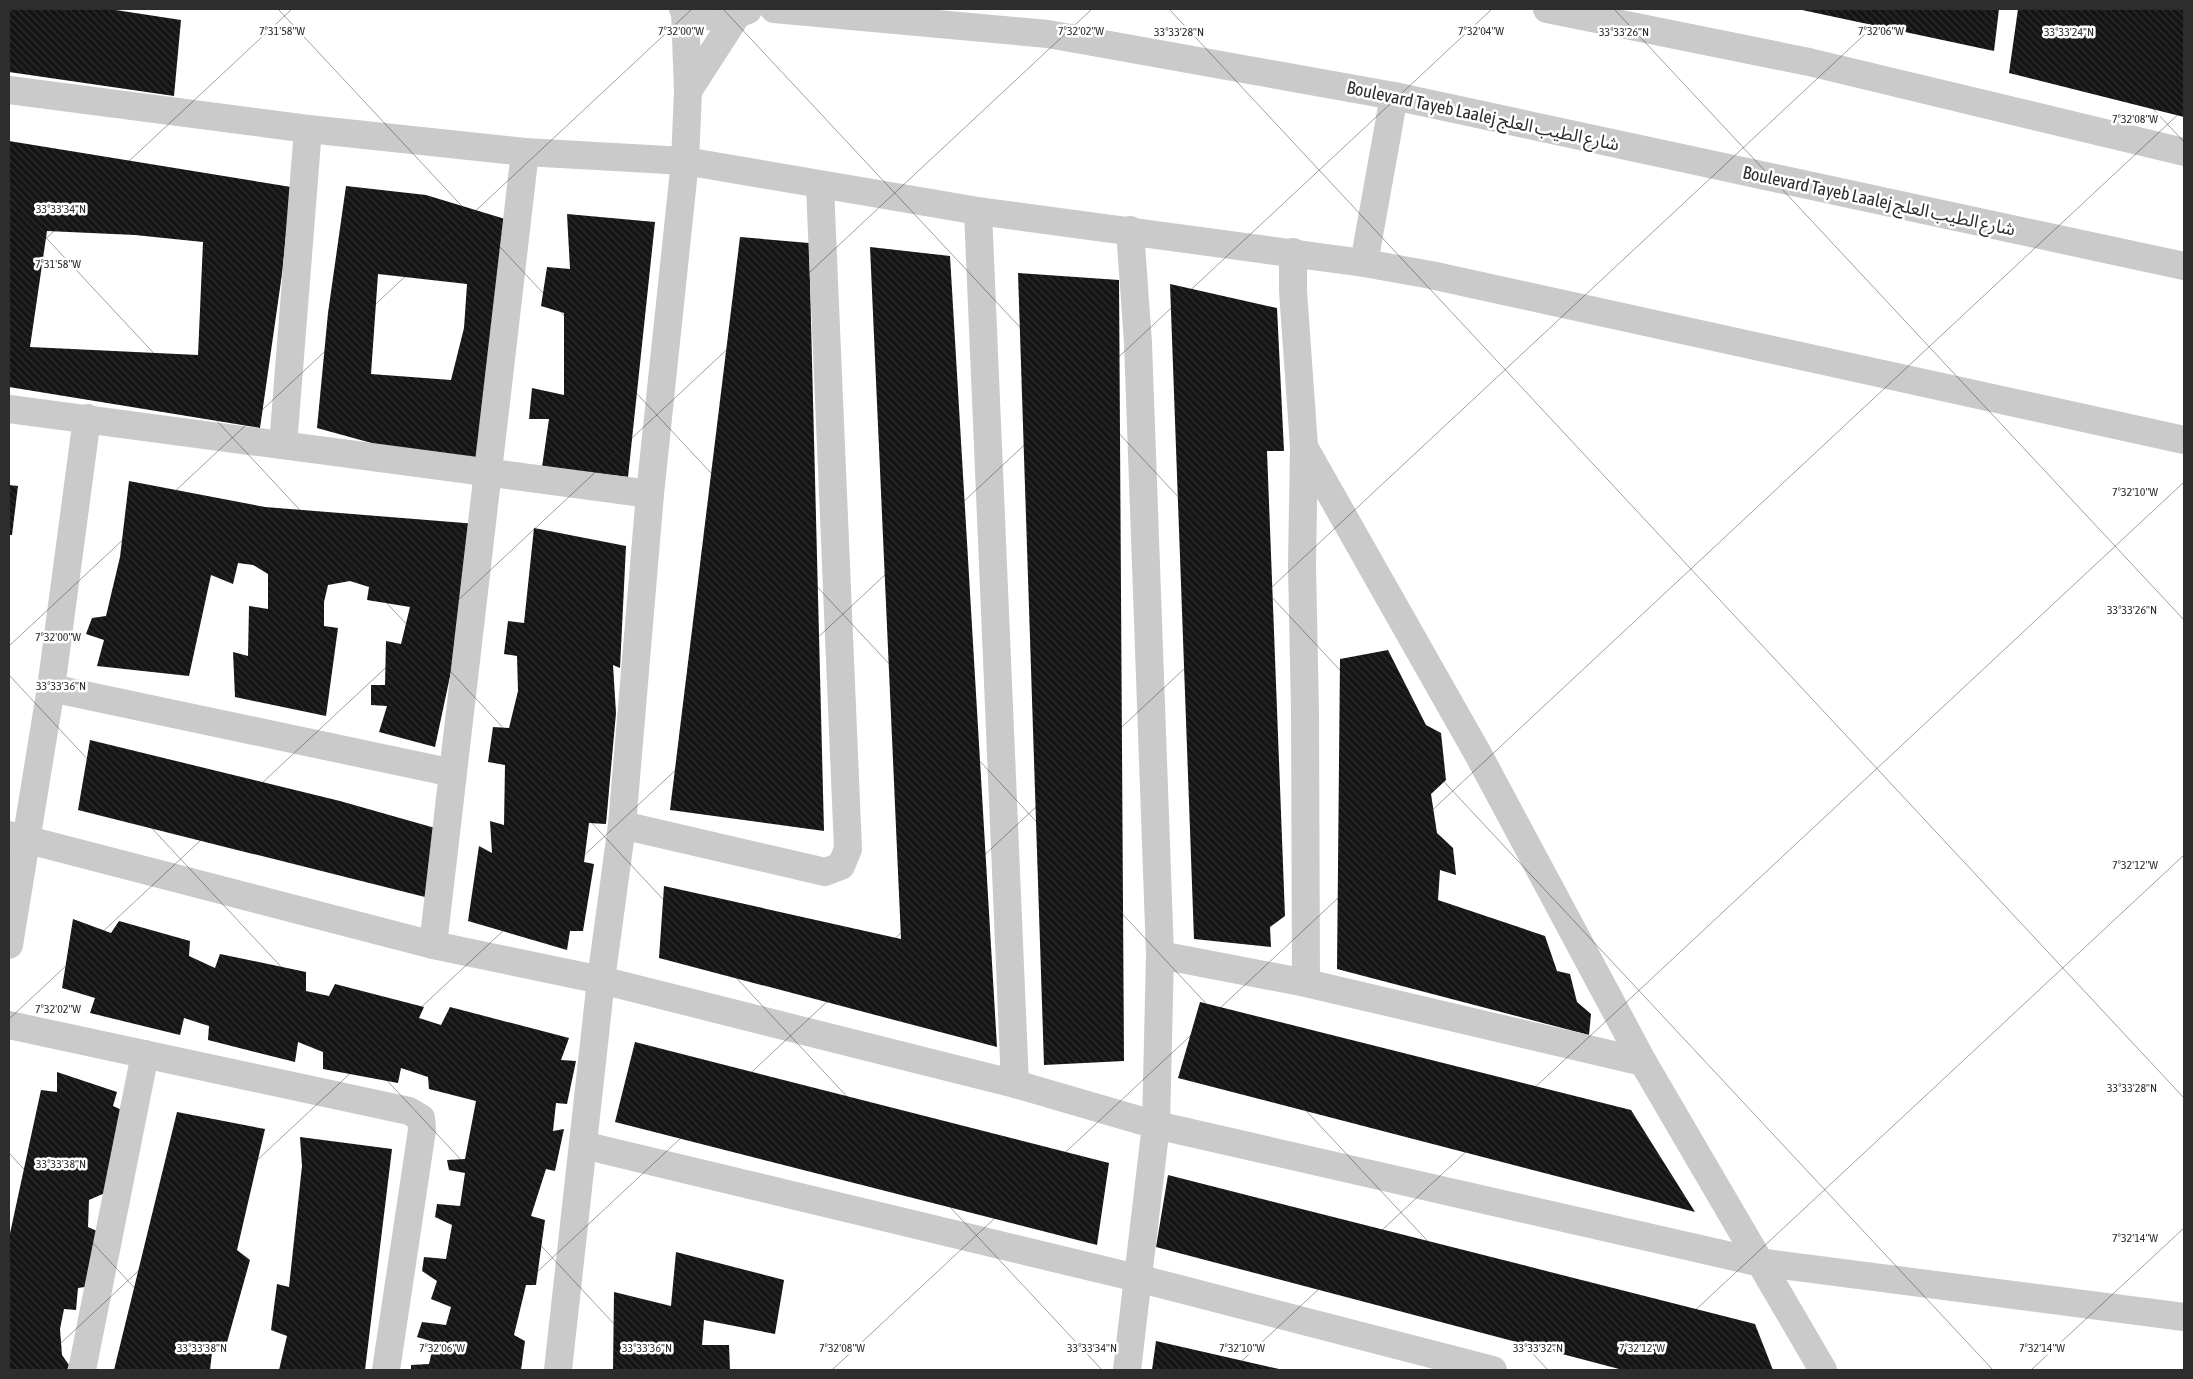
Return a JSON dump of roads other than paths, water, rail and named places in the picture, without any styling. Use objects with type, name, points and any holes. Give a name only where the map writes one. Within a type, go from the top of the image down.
[{"type":"street","name":"Boulevard Tayeb Laalej شارع الطيب العلج","points":[[774,9],[1048,34],[1394,96],[2184,266]]},
{"type":"street","points":[[1547,9],[1808,62],[2184,152]]},
{"type":"street","points":[[558,1370],[601,980],[622,824],[650,494],[685,162],[688,91],[684,10],[711,17],[744,12]]},
{"type":"street","points":[[688,91],[744,12]]},
{"type":"street","points":[[9,90],[308,129],[525,152],[685,162],[978,211],[1364,263],[1431,275],[2184,440]]},
{"type":"street","points":[[1364,263],[1394,96]]},
{"type":"street","points":[[283,445],[308,129]]},
{"type":"street","points":[[433,945],[525,152]]},
{"type":"street","points":[[622,824],[825,872],[842,866],[848,849],[820,186]]},
{"type":"street","points":[[978,211],[1015,1084]]},
{"type":"street","points":[[1127,1370],[1156,1125],[1160,955],[1138,343],[1130,230]]},
{"type":"street","points":[[1293,252],[1293,291],[1304,447],[1302,566],[1306,712],[1306,983]]},
{"type":"street","points":[[9,408],[650,494]]},
{"type":"street","points":[[9,945],[18,836],[51,688],[88,418]]},
{"type":"street","points":[[1304,447],[1478,754],[1642,1062],[1757,1262],[1823,1370]]},
{"type":"street","points":[[51,688],[453,773]]},
{"type":"street","points":[[18,836],[433,945],[601,980],[1015,1084],[1156,1125],[1757,1262],[2184,1317]]},
{"type":"street","points":[[1160,955],[1306,983],[1642,1062]]},
{"type":"street","points":[[9,1025],[409,1111],[421,1118],[422,1130],[386,1370]]},
{"type":"street","points":[[82,1370],[145,1054]]},
{"type":"street","points":[[583,1145],[1137,1278],[1438,1364],[1493,1370]]}]
